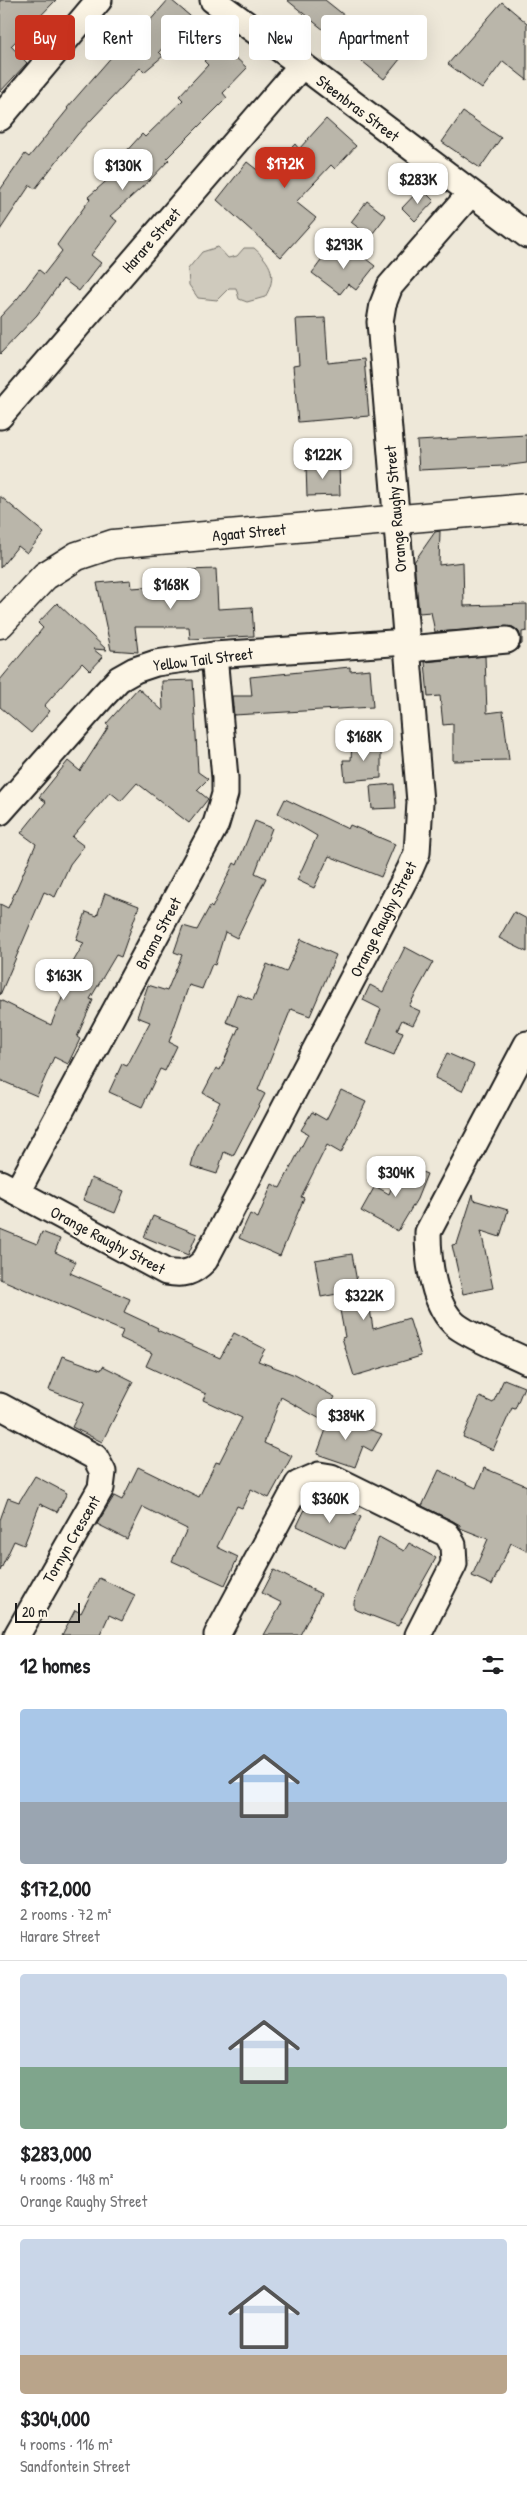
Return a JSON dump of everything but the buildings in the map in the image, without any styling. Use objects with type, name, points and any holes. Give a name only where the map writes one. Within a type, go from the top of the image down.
[{"type":"street","points":[[0,118],[99,0]]},
{"type":"street","name":"Steenbras Street","points":[[212,0],[302,65],[470,194],[527,235]]},
{"type":"street","name":"Harare Street","points":[[0,416],[302,65]]},
{"type":"street","name":"Orange Raughy Street","points":[[9,1187],[166,1272],[189,1274],[205,1260],[417,853],[420,802],[380,322],[383,304],[390,286],[470,194]]},
{"type":"street","name":"Agaat Street","points":[[0,624],[44,576],[77,556],[113,544],[527,508]]},
{"type":"street","name":"Yellow Tail Street","points":[[0,812],[119,679],[135,670],[156,663],[214,655],[507,640]]},
{"type":"street","name":"Brama Street","points":[[9,1187],[216,824],[225,794],[225,778],[214,655]]},
{"type":"street","points":[[527,1044],[428,1232],[432,1279],[441,1304],[456,1325],[527,1361]]},
{"type":"street","name":"Tornyn Crescent","points":[[0,1406],[95,1457],[103,1472],[101,1488],[17,1635]]},
{"type":"street","points":[[217,1635],[298,1484],[319,1475],[331,1477],[447,1534],[453,1545],[454,1564],[418,1635]]},
{"type":"shaded area","points":[[218,247],[228,258],[237,256],[244,248],[254,248],[265,259],[272,276],[265,297],[247,302],[239,299],[236,288],[229,288],[217,300],[198,298],[189,285],[188,269],[202,252]]}]
